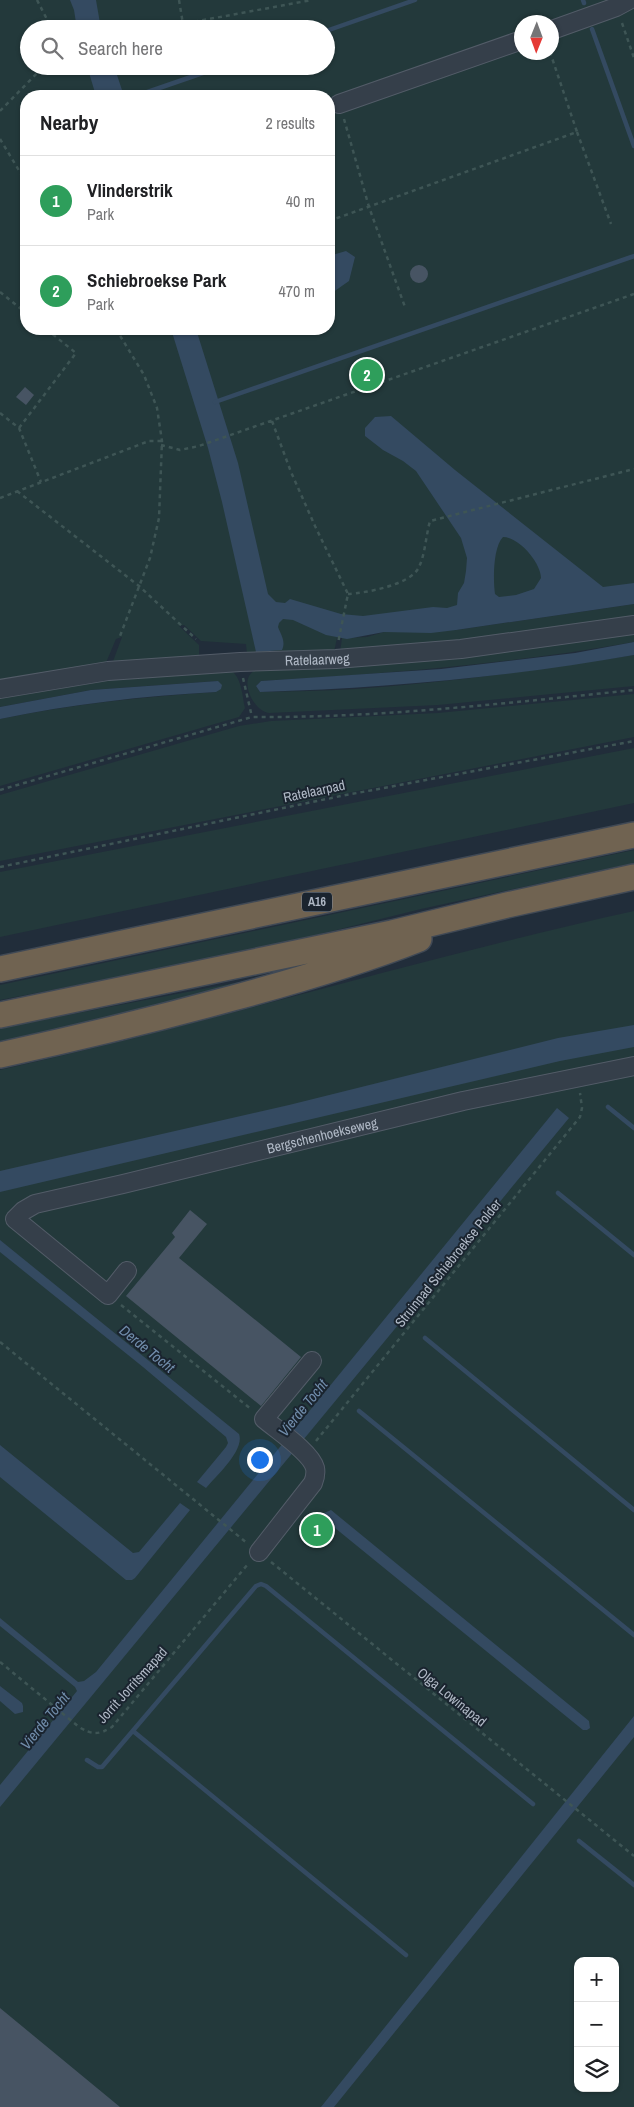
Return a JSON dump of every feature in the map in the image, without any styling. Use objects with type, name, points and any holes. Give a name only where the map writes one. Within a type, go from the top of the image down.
[{"type":"highway","name":"A16","points":[[0,969],[634,834]]},
{"type":"highway","points":[[0,1015],[392,933],[507,904],[634,877]]},
{"type":"highway","points":[[0,1055],[172,1015],[297,981],[384,953],[507,904]]},
{"type":"street","points":[[559,27],[623,4]]},
{"type":"street","points":[[339,104],[514,43]]},
{"type":"street","name":"Ratelaarweg","points":[[0,689],[108,671],[240,662],[417,654],[525,642],[634,624]]},
{"type":"street","name":"Bergschenhoekseweg","points":[[108,1295],[15,1218],[22,1211],[35,1204],[463,1101],[634,1066]]},
{"type":"street","points":[[108,1295],[127,1271]]},
{"type":"street","points":[[258,1552],[313,1483],[315,1468],[305,1453],[264,1419],[312,1361]]},
{"type":"path","points":[[37,0],[47,20]]},
{"type":"path","points":[[179,0],[183,20]]},
{"type":"path","points":[[205,20],[312,0]]},
{"type":"path","points":[[623,4],[634,58]]},
{"type":"path","points":[[553,60],[611,224]]},
{"type":"path","points":[[23,90],[36,75]]},
{"type":"path","points":[[0,111],[20,93]]},
{"type":"path","points":[[339,104],[368,207],[405,307]]},
{"type":"path","points":[[335,219],[578,132]]},
{"type":"path","points":[[0,139],[20,172]]},
{"type":"path","points":[[0,292],[20,308]]},
{"type":"path","points":[[0,498],[149,441],[180,450],[199,446],[634,294]]},
{"type":"path","points":[[19,428],[76,353],[54,335]]},
{"type":"path","points":[[120,335],[144,375],[151,392],[157,408],[161,443],[159,518],[150,558],[120,636]]},
{"type":"path","points":[[0,413],[19,428],[41,482]]},
{"type":"path","points":[[272,421],[314,526],[348,594],[338,646]]},
{"type":"path","points":[[348,594],[364,594],[402,581],[414,574],[419,567],[430,521],[634,469]]},
{"type":"path","points":[[17,491],[139,586],[196,639]]},
{"type":"path","points":[[240,662],[252,717]]},
{"type":"path","points":[[0,790],[252,717],[286,718],[480,707],[634,690]]},
{"type":"path","name":"Ratelaarpad","points":[[0,867],[341,796],[634,741]]},
{"type":"path","name":"Struinpad Schiebroekse Polder","points":[[305,1453],[580,1117],[582,1108],[577,1077]]},
{"type":"path","points":[[108,1295],[264,1419]]},
{"type":"path","points":[[0,1342],[238,1535]]},
{"type":"path","name":"Jorrit Jorritsmapad","points":[[0,1662],[79,1727],[94,1734],[102,1733],[112,1727],[258,1552]]},
{"type":"path","name":"Olga Lowinapad","points":[[258,1552],[634,1856]]},
{"type":"green space","points":[[0,0],[634,0],[634,592],[337,638],[334,652],[247,655],[246,644],[201,641],[184,625],[179,626],[199,645],[199,657],[112,664],[122,637],[116,639],[105,665],[0,681]]},
{"type":"green space","points":[[634,604],[634,617],[513,637],[340,652],[342,638],[367,637],[384,632],[456,630]]},
{"type":"green space","points":[[634,632],[634,642],[587,650],[401,671],[261,681],[256,686],[260,692],[343,690],[495,675],[634,655],[634,686],[438,705],[269,713],[255,704],[248,687],[249,676],[254,670]]},
{"type":"green space","points":[[230,670],[237,677],[242,692],[245,708],[239,717],[0,786],[0,719],[53,709],[107,702],[216,692],[218,681],[91,690],[0,707],[0,696],[119,678]]},
{"type":"green space","points":[[634,694],[634,737],[0,861],[0,795],[239,726],[271,721],[438,713]]},
{"type":"green space","points":[[634,748],[634,803],[0,937],[0,872]]},
{"type":"green space","points":[[634,850],[634,863],[421,909],[244,953],[0,1000],[0,985]]},
{"type":"green space","points":[[634,911],[634,2107],[0,2107],[0,1070],[159,1032],[475,949]]},
{"type":"green space","points":[[323,966],[0,1043],[0,1028]]},
{"type":"water","points":[[70,0],[96,0],[99,20],[76,20]]},
{"type":"water","points":[[90,75],[117,75],[122,90],[94,90]]},
{"type":"water","points":[[346,251],[355,257],[349,281],[335,291],[335,254]]},
{"type":"water","points":[[173,335],[198,335],[238,463],[268,594],[276,602],[285,603],[290,599],[341,614],[363,616],[433,607],[447,608],[457,605],[458,593],[464,583],[467,558],[461,538],[416,471],[365,436],[365,428],[375,417],[391,416],[455,470],[603,587],[634,583],[634,604],[456,630],[431,633],[384,632],[347,639],[326,635],[293,620],[283,619],[278,627],[282,635],[282,650],[256,652],[208,448]],"holes":[[[503,537],[516,541],[533,558],[541,578],[534,589],[516,595],[499,597],[495,594],[494,588],[497,548]]]},
{"type":"water","points":[[634,642],[634,655],[541,670],[448,680],[307,690],[260,692],[256,686],[261,681],[441,669],[575,653]]},
{"type":"water","points":[[218,681],[222,685],[221,689],[216,692],[107,701],[0,719],[0,707],[91,690]]},
{"type":"water","points":[[634,1025],[634,1047],[560,1061],[0,1192],[0,1171],[289,1105],[558,1038]]},
{"type":"water","points":[[557,1108],[569,1118],[0,1807],[0,1785],[77,1691],[75,1687],[0,1626],[0,1618],[78,1682],[84,1681],[96,1672]]},
{"type":"water","points":[[0,1240],[239,1434],[240,1440],[234,1455],[206,1488],[197,1482],[226,1447],[228,1443],[226,1437],[143,1367],[0,1252]]},
{"type":"water","points":[[0,1445],[133,1553],[139,1552],[180,1503],[190,1510],[135,1578],[126,1580],[0,1477]]},
{"type":"water","points":[[331,1510],[589,1721],[590,1728],[583,1730],[324,1519],[324,1513]]},
{"type":"water","points":[[0,1686],[22,1703],[23,1712],[15,1714],[0,1701]]},
{"type":"water","points":[[634,1716],[634,1737],[334,2107],[321,2107]]},
{"type":"building","points":[[415,265],[423,265],[428,270],[426,281],[415,283],[410,278],[410,270]]},
{"type":"building","points":[[25,387],[34,395],[26,405],[16,397]]},
{"type":"building","points":[[190,1210],[207,1224],[179,1258],[301,1357],[261,1406],[126,1296],[175,1237],[172,1233]]},
{"type":"building","points":[[0,2008],[120,2107],[0,2107]]},
{"type":"waterway","points":[[335,28],[415,0]]},
{"type":"waterway","points":[[592,29],[634,146]]},
{"type":"waterway","points":[[153,90],[197,75]]},
{"type":"waterway","points":[[215,402],[634,256]]},
{"type":"waterway","points":[[608,1107],[634,1128]]},
{"type":"waterway","points":[[558,1193],[634,1255]]},
{"type":"waterway","points":[[425,1338],[634,1510]]},
{"type":"waterway","points":[[359,1411],[634,1635]]},
{"type":"waterway","points":[[87,1760],[98,1767],[102,1767],[256,1586],[261,1584],[266,1586],[533,1804]]},
{"type":"waterway","points":[[133,1731],[406,1955]]},
{"type":"waterway","points":[[579,1841],[634,1885]]},
{"type":"place","name":"Schiebroekse Park","points":[[367,375]]},
{"type":"place","name":"Vlinderstrik","points":[[317,1530]]},
{"type":"water label","name":"Derde Tocht","points":[[147,1349]]},
{"type":"water label","name":"Vierde Tocht","points":[[303,1408]]},
{"type":"water label","name":"Vierde Tocht","points":[[45,1721]]}]
